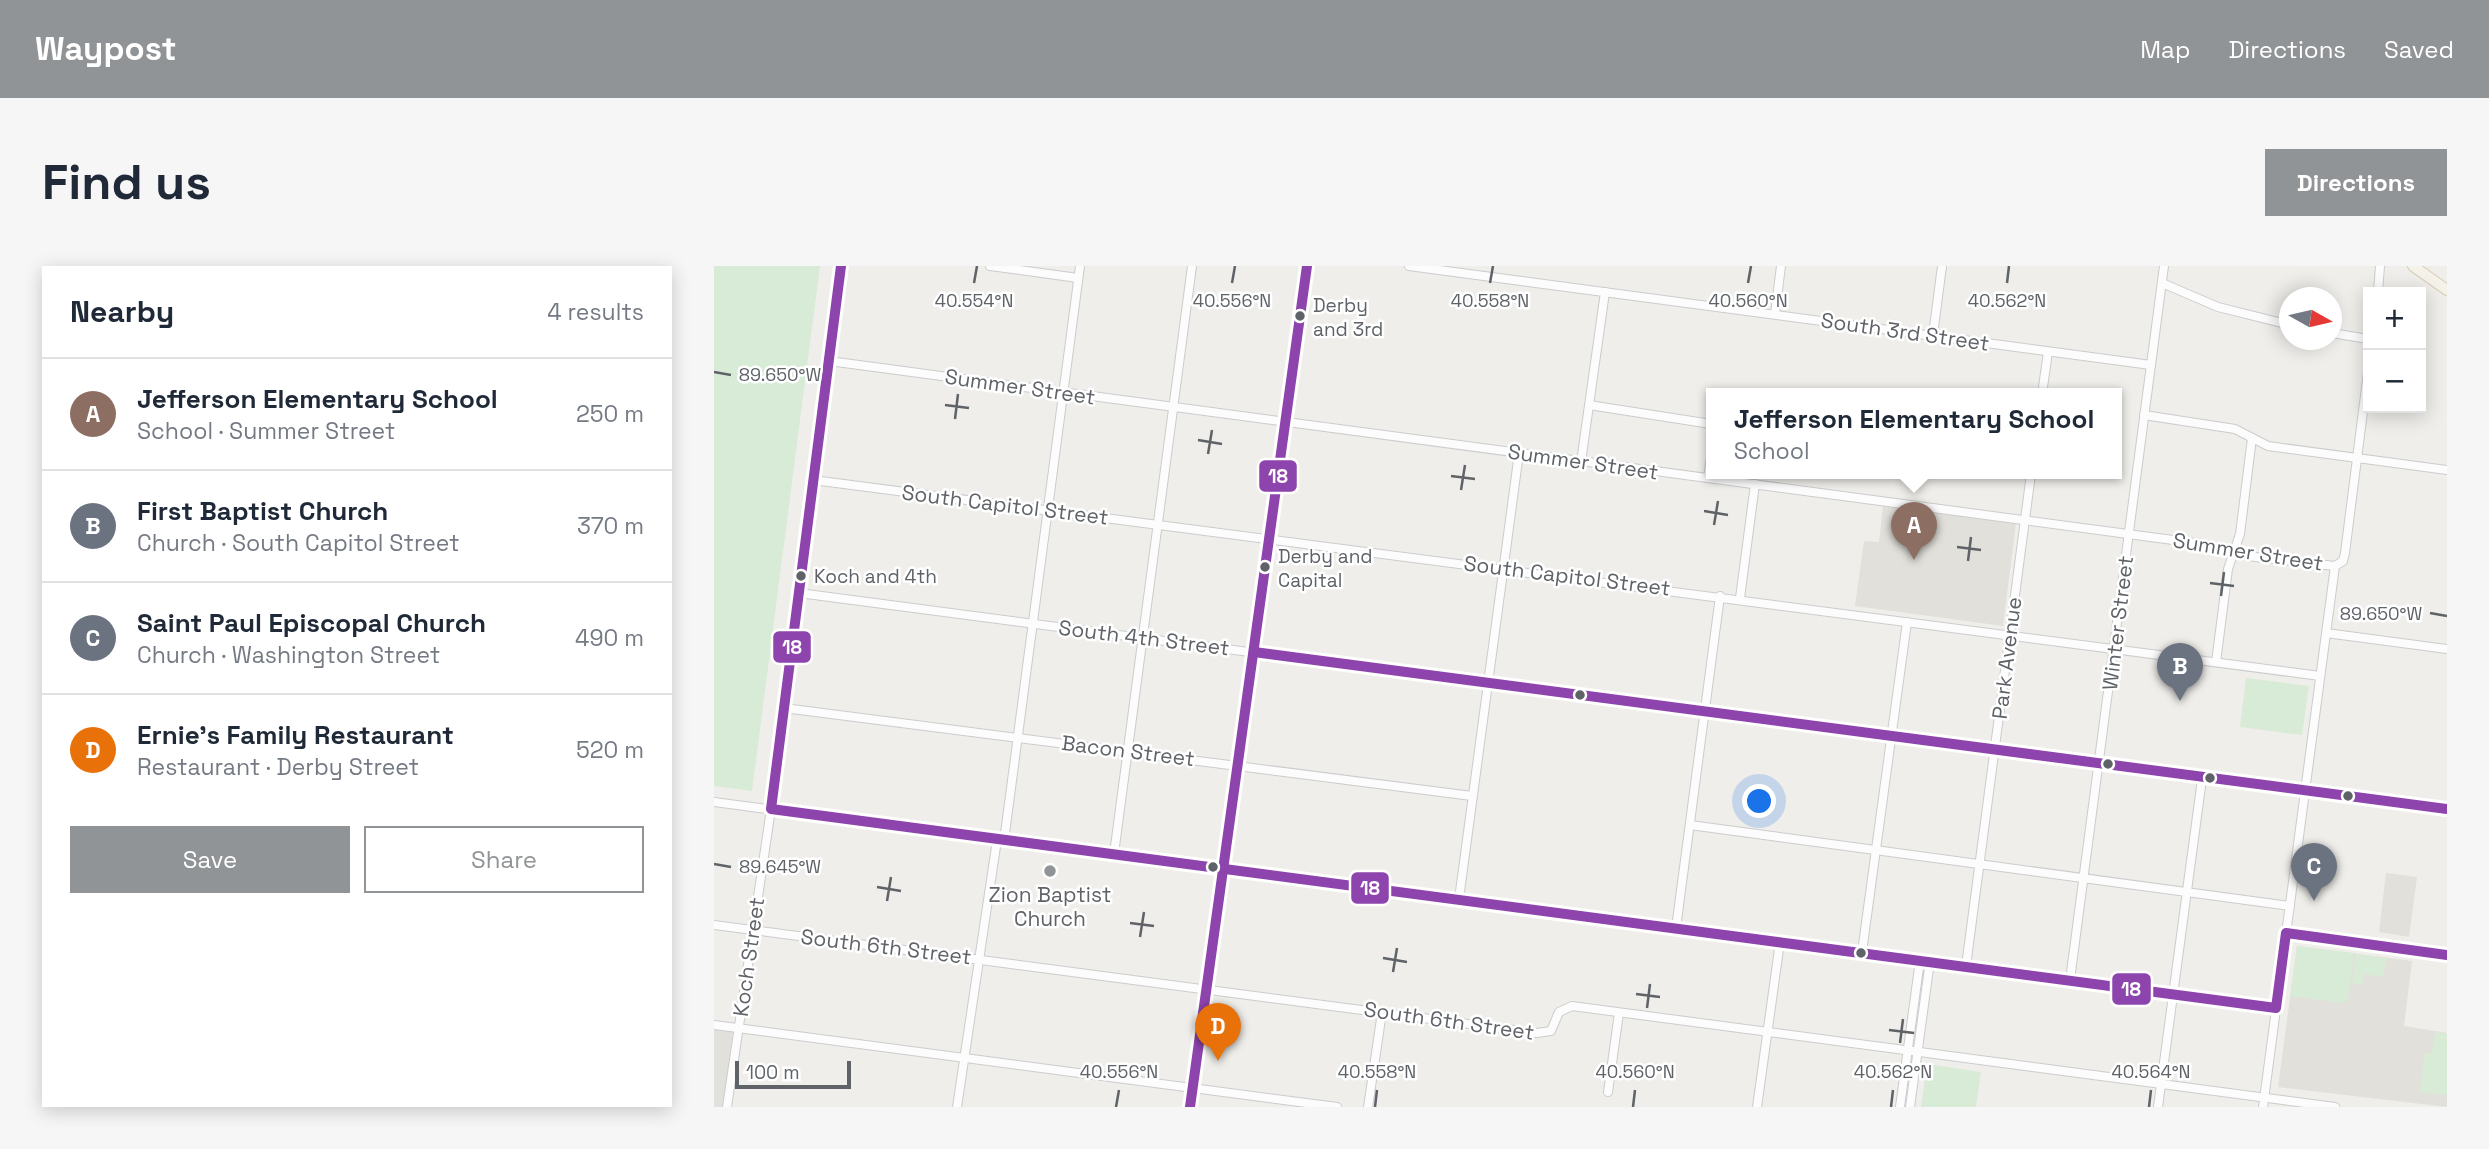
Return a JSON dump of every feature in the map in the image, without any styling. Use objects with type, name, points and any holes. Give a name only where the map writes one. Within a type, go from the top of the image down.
[{"type":"main road","points":[[1190,1107],[1307,266]]},
{"type":"main road","points":[[2418,269],[2447,290]]},
{"type":"street","name":"Koch Street","points":[[727,1107],[771,809],[841,266]]},
{"type":"street","points":[[990,266],[1078,278]]},
{"type":"street","points":[[957,1107],[979,959],[1018,738],[1080,266]]},
{"type":"street","points":[[1114,853],[1192,266]]},
{"type":"street","name":"South 3rd Street","points":[[1409,266],[2151,365]]},
{"type":"street","points":[[1774,314],[1781,266]]},
{"type":"street","points":[[1933,335],[1942,266]]},
{"type":"street","name":"Winter Street","points":[[2070,980],[2164,266]]},
{"type":"street","points":[[2379,287],[2380,266]]},
{"type":"street","points":[[2380,287],[2386,266]]},
{"type":"street","points":[[2408,266],[2418,269]]},
{"type":"street","points":[[2162,283],[2218,307],[2279,322]]},
{"type":"street","points":[[1581,462],[1605,292]]},
{"type":"street","points":[[2342,334],[2363,339]]},
{"type":"street","points":[[2043,388],[2048,352]]},
{"type":"street","name":"Summer Street","points":[[829,361],[1173,409],[1706,478]]},
{"type":"street","points":[[1589,405],[1706,423]]},
{"type":"street","points":[[2264,1102],[2335,566],[2343,561],[2363,408]]},
{"type":"street","points":[[2144,415],[2230,428],[2265,446],[2447,470]]},
{"type":"street","points":[[2216,662],[2228,569],[2240,534],[2252,438]]},
{"type":"street","points":[[1459,899],[1519,453]]},
{"type":"street","name":"Summer Street","points":[[1716,479],[2129,533],[2234,551],[2247,556],[2335,566]]},
{"type":"street","name":"Park Avenue","points":[[1966,966],[2030,479]]},
{"type":"street","name":"South Capitol Street","points":[[813,480],[1740,598],[2320,676]]},
{"type":"street","points":[[1740,598],[1755,484]]},
{"type":"street","name":"South 4th Street","points":[[799,593],[2447,809]]},
{"type":"street","points":[[1676,928],[1720,596]]},
{"type":"street","points":[[1862,952],[1907,622]]},
{"type":"street","points":[[2326,633],[2447,649]]},
{"type":"street","name":"Bacon Street","points":[[784,708],[1472,796]]},
{"type":"street","points":[[2158,1107],[2202,779]]},
{"type":"street","points":[[714,802],[1225,867],[2276,1008]]},
{"type":"street","points":[[1690,825],[2290,906]]},
{"type":"street","name":"South 6th Street","points":[[714,925],[1544,1034],[1553,1029],[1559,1012],[1566,1007],[2161,1084],[2264,1102],[2335,1107]]},
{"type":"street","points":[[2286,933],[2447,955]]},
{"type":"street","points":[[1757,1107],[1780,942]]},
{"type":"street","points":[[1900,1107],[1920,960]]},
{"type":"street","points":[[1910,1107],[1930,961]]},
{"type":"street","points":[[1368,1107],[1382,1012]]},
{"type":"street","points":[[1608,1092],[1619,1013]]},
{"type":"street","points":[[714,1025],[1337,1107]]},
{"type":"shaded area","points":[[1883,506],[2016,523],[2003,626],[1855,606],[1864,541],[1879,542]]},
{"type":"shaded area","points":[[2386,873],[2417,877],[2409,937],[2379,932]]},
{"type":"shaded area","points":[[2297,946],[2412,961],[2404,1026],[2447,1033],[2447,1107],[2278,1087]]},
{"type":"shaded area","points":[[714,1029],[733,1031],[723,1107],[714,1107]]},
{"type":"green space","points":[[714,266],[820,266],[752,791],[714,786]]},
{"type":"green space","points":[[2246,678],[2309,686],[2302,735],[2240,727]]},
{"type":"green space","points":[[2297,946],[2354,953],[2348,1000],[2344,1003],[2290,996]]},
{"type":"green space","points":[[2356,954],[2387,958],[2383,977],[2364,974],[2362,985],[2352,983]]},
{"type":"green space","points":[[2435,1032],[2447,1034],[2447,1095],[2420,1092],[2425,1053],[2432,1053]]},
{"type":"green space","points":[[1927,1064],[1981,1072],[1976,1107],[1921,1107]]},
{"type":"transit line","name":"18","points":[[841,266],[771,809],[2276,1008],[2286,933],[2447,955]]},
{"type":"transit line","name":"18","points":[[1190,1107],[1307,266]]},
{"type":"transit line","name":"18","points":[[1254,652],[2447,809]]},
{"type":"place","name":"Derby and 3rd","points":[[1300,316]]},
{"type":"place","name":"Jefferson Elementary School","points":[[1914,560]]},
{"type":"place","name":"Derby and Capital","points":[[1265,567]]},
{"type":"place","name":"Koch and 4th","points":[[801,576]]},
{"type":"place","name":"First Baptist Church","points":[[2180,701]]},
{"type":"place","name":"Zion Baptist Church","points":[[1050,871]]},
{"type":"place","name":"Saint Paul Episcopal Church","points":[[2314,901]]},
{"type":"place","name":"Ernie's Family Restaurant","points":[[1218,1061]]}]
